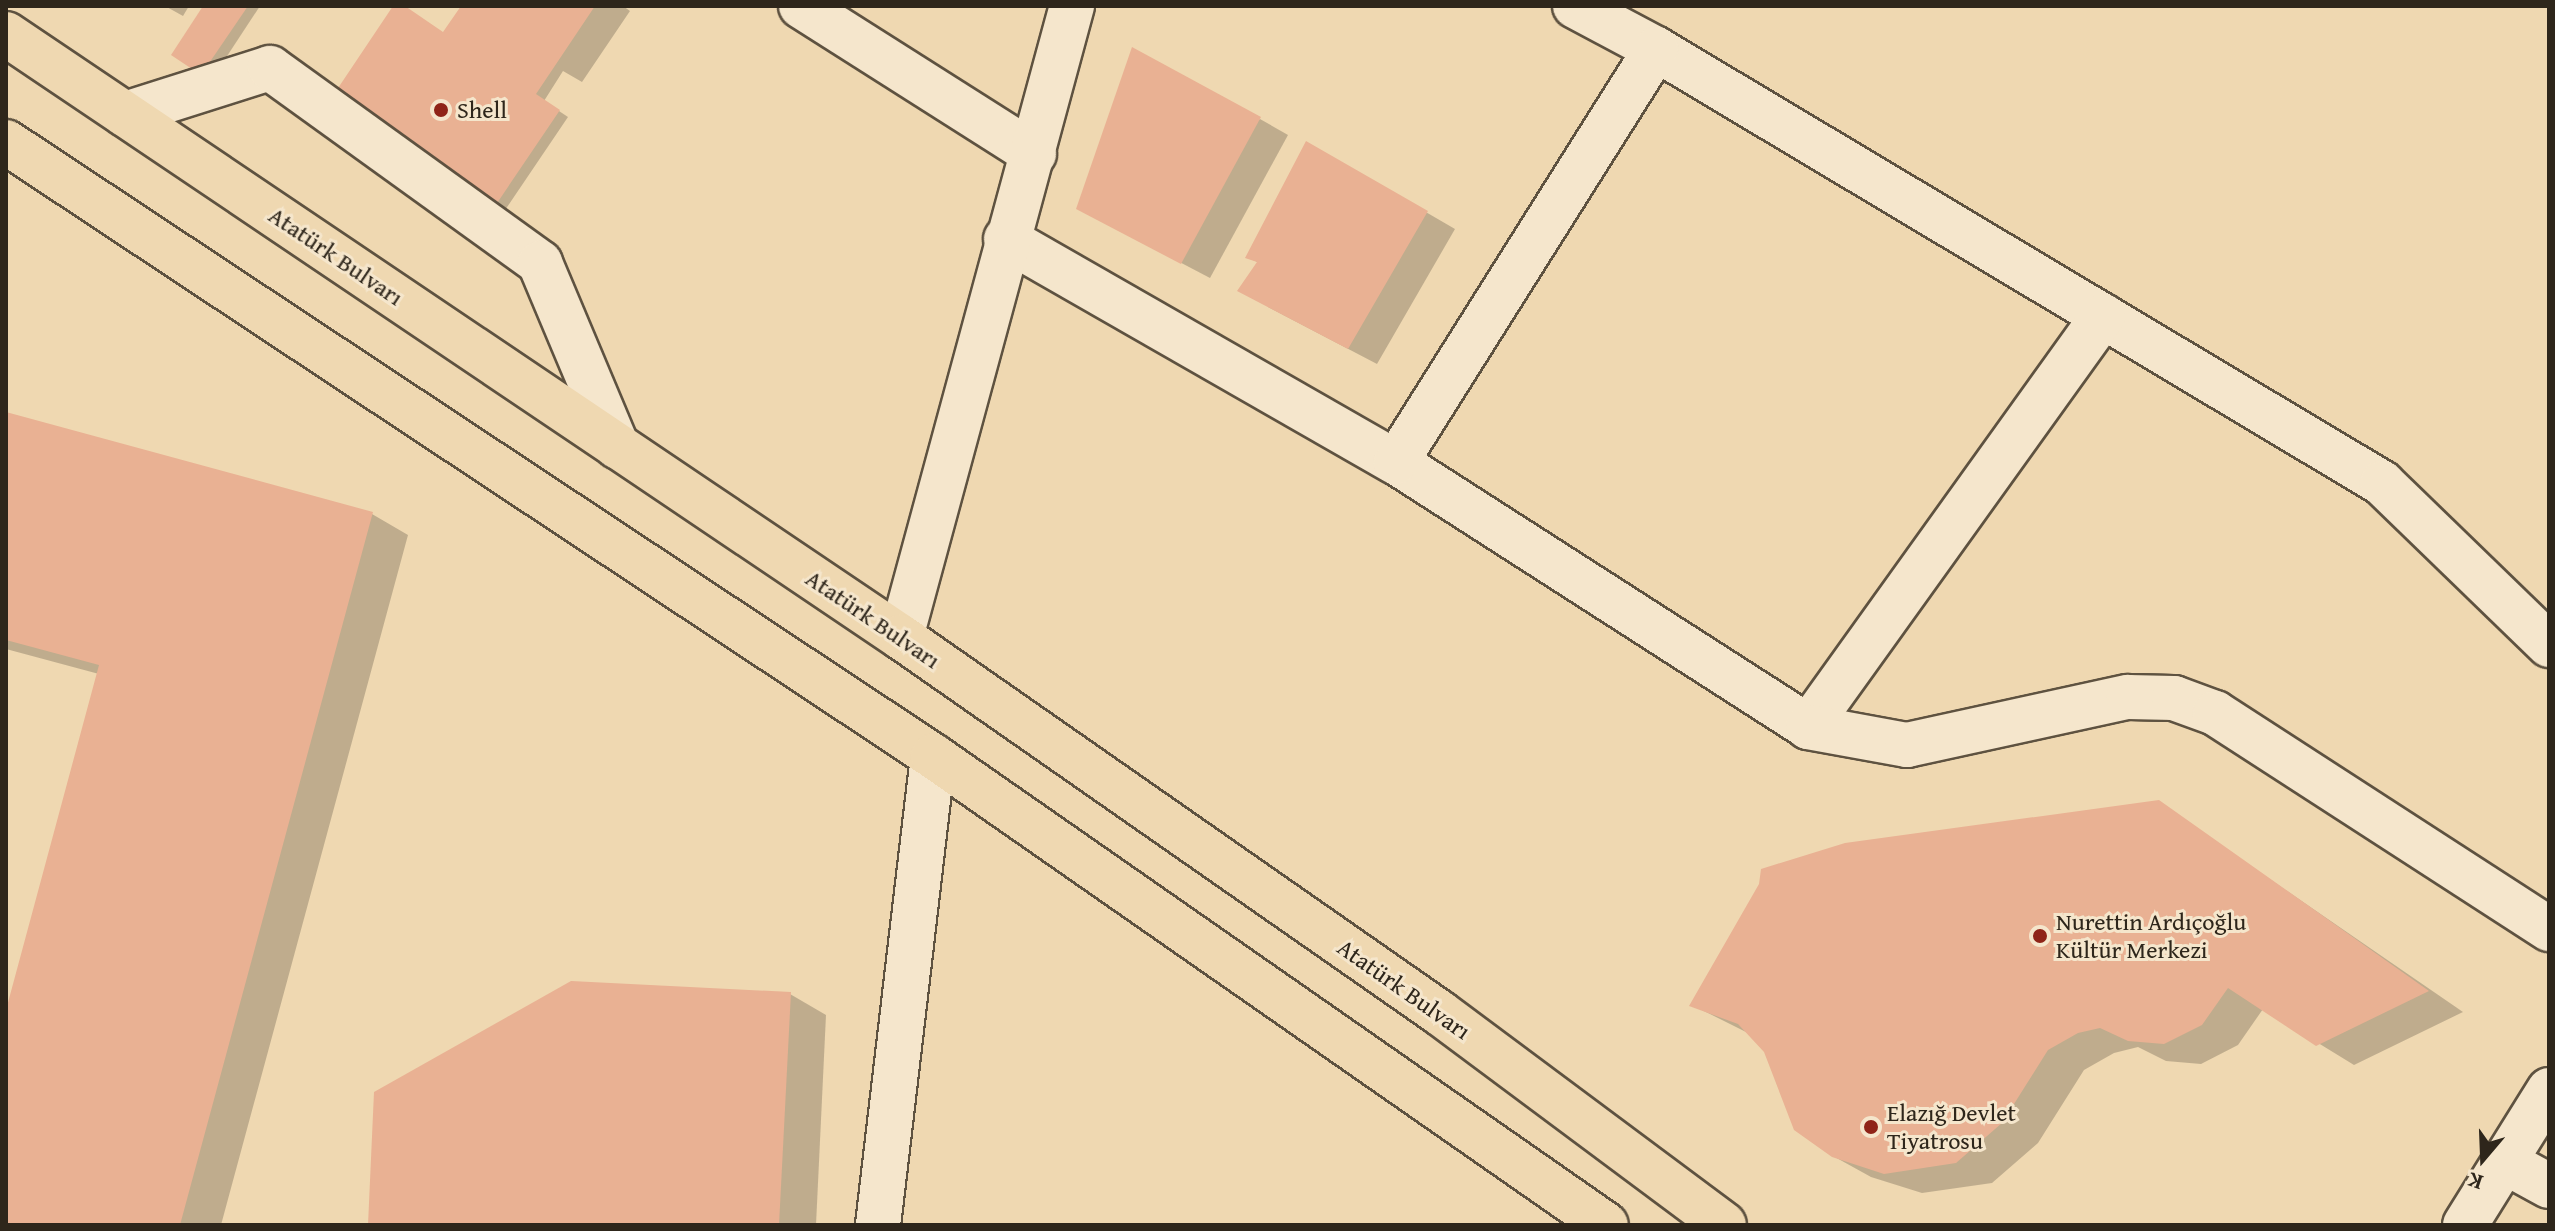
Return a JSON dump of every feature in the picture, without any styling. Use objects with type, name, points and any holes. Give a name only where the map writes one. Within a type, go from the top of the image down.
[{"type":"main road","name":"Atatürk Bulvarı","points":[[6,34],[901,637],[1440,1013],[1724,1225]]},
{"type":"main road","points":[[6,142],[933,756],[1606,1225]]},
{"type":"street","points":[[801,6],[1034,154]]},
{"type":"street","points":[[901,637],[1006,239],[1034,154],[1072,6]]},
{"type":"street","points":[[1575,6],[1656,49],[2382,483],[2549,645]]},
{"type":"street","points":[[1396,462],[1656,49]]},
{"type":"street","points":[[125,114],[270,68],[540,263],[617,446]]},
{"type":"street","points":[[1006,239],[1396,462],[1808,727],[1907,745],[2128,697],[2174,698],[2215,713],[2549,929]]},
{"type":"street","points":[[1808,727],[2103,316]]},
{"type":"street","points":[[878,1225],[933,756]]},
{"type":"street","points":[[2465,1225],[2549,1090]]},
{"type":"street","points":[[2505,1162],[2549,1186]]},
{"type":"building","points":[[203,6],[248,6],[201,75],[171,55]]},
{"type":"building","points":[[393,6],[405,6],[443,32],[461,6],[595,6],[536,94],[560,110],[491,212],[328,103]]},
{"type":"building","points":[[1132,47],[1261,117],[1181,264],[1076,209]]},
{"type":"building","points":[[1306,141],[1428,211],[1348,349],[1237,291],[1257,262],[1245,258]]},
{"type":"building","points":[[6,412],[373,512],[180,1225],[6,1225],[6,1010],[99,665],[6,640]]},
{"type":"building","name":"Nurettin Ardıçoğlu Kültür Merkezi","points":[[2159,800],[2429,991],[2316,1046],[2228,988],[2202,1025],[2164,1044],[2128,1041],[2100,1028],[2078,1033],[2048,1050],[2002,1123],[1956,1163],[1884,1174],[1832,1157],[1794,1130],[1764,1052],[1738,1024],[1689,1006],[1759,884],[1761,869],[1845,843]]},
{"type":"building","points":[[571,981],[791,992],[779,1225],[368,1225],[374,1092]]},
{"type":"place","name":"Shell","points":[[441,110]]},
{"type":"place","name":"Nurettin Ardıçoğlu Kültür Merkezi","points":[[2040,936]]},
{"type":"place","name":"Elazığ Devlet Tiyatrosu","points":[[1871,1127]]}]
